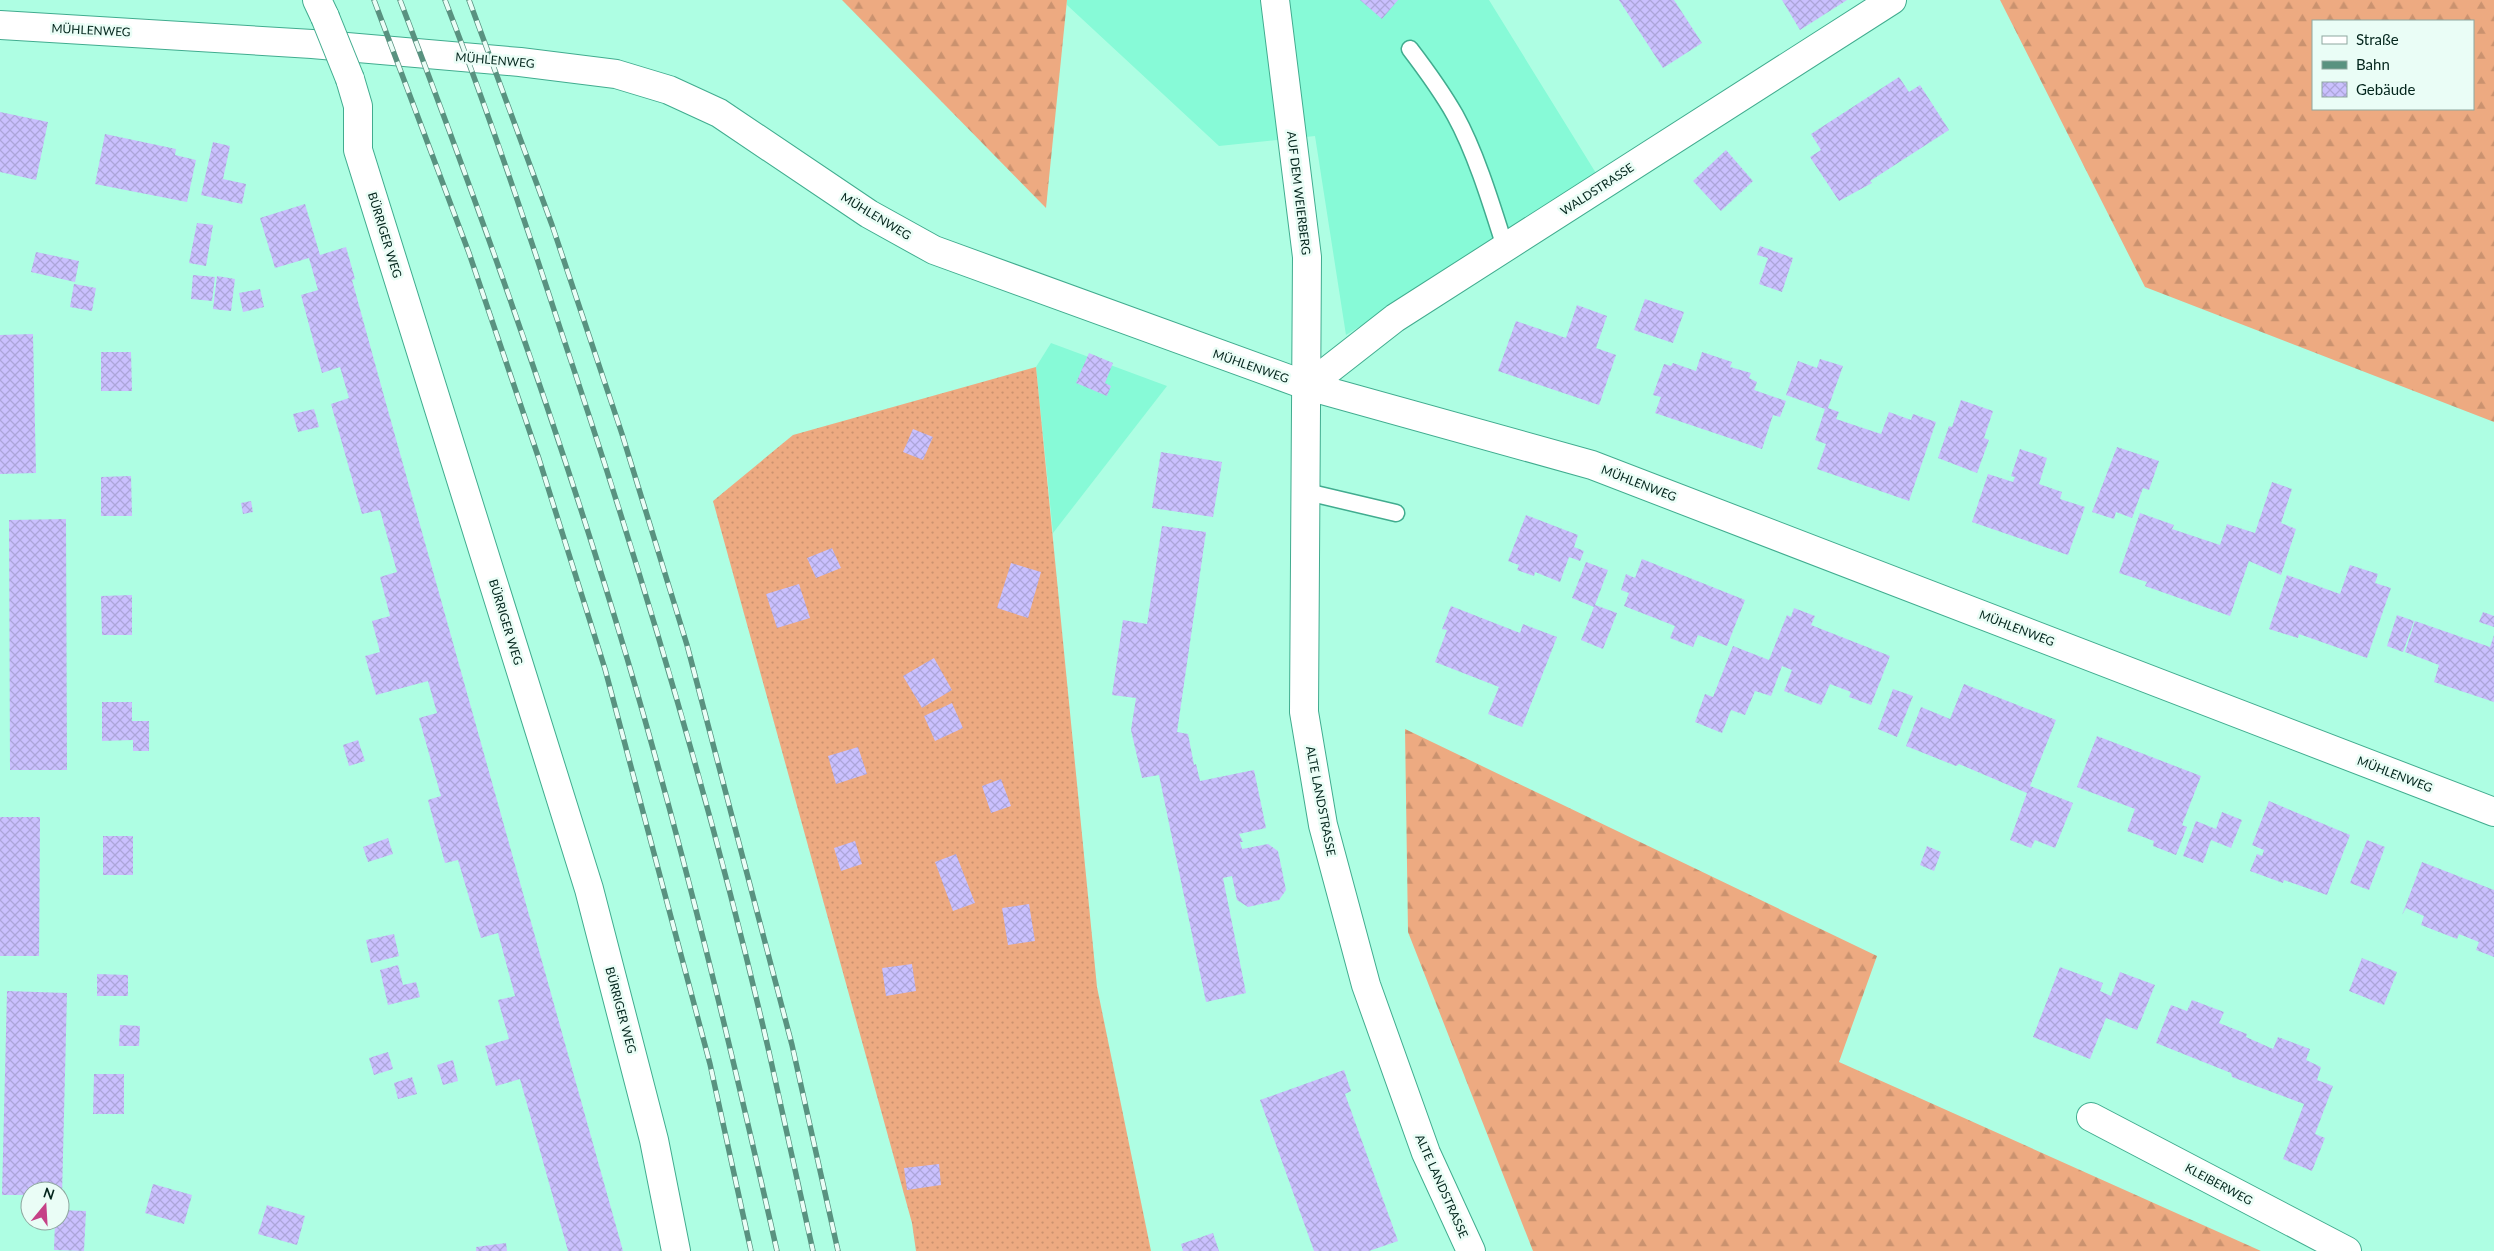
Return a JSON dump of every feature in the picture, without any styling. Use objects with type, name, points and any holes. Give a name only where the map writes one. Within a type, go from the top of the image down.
[{"type":"street","name":"AUF DEM WEIERBERG","points":[[1275,0],[1307,257],[1308,386]]},
{"type":"street","name":"WALDSTRASSE","points":[[1308,386],[1395,318],[1892,0]]},
{"type":"street","name":"BÜRRIGER WEG","points":[[321,8],[350,79],[358,106],[358,150],[589,889],[654,1140],[676,1251]]},
{"type":"street","name":"MÜHLENWEG","points":[[0,25],[312,44],[520,62],[616,74],[669,90],[719,113],[869,214],[934,250],[1308,386],[1592,465],[2494,812]]},
{"type":"street","name":"ALTE LANDSTRASSE","points":[[1308,386],[1304,712],[1323,825],[1366,985],[1426,1153],[1471,1251]]},
{"type":"street","name":"KLEIBERWEG","points":[[2091,1117],[2347,1251]]},
{"type":"lane","points":[[1410,49],[1433,79],[1456,117],[1480,174],[1505,248]]},
{"type":"lane","points":[[1307,492],[1396,513]]},
{"type":"shaded area","points":[[1067,0],[1489,0],[1599,178],[1346,335],[1315,136],[1219,146],[1067,5]]},
{"type":"shaded area","points":[[1051,343],[1167,386],[1053,533],[1036,367]]},
{"type":"green space","points":[[842,0],[1067,0],[1046,208]]},
{"type":"green space","points":[[2000,0],[2494,0],[2494,422],[2145,287]]},
{"type":"green space","points":[[1036,367],[1097,987],[1151,1251],[916,1251],[912,1223],[713,501],[793,435]]},
{"type":"green space","points":[[1405,729],[1877,956],[1839,1062],[2261,1251],[1533,1251],[1408,932]]},
{"type":"building","points":[[1360,0],[1398,0],[1382,19]]},
{"type":"building","points":[[1619,0],[1674,0],[1702,43],[1663,68]]},
{"type":"building","points":[[1782,0],[1847,0],[1800,30]]},
{"type":"building","points":[[1899,77],[1909,92],[1920,85],[1949,130],[1870,181],[1872,183],[1839,201],[1810,157],[1821,150],[1811,134]]},
{"type":"building","points":[[0,112],[48,122],[36,180],[0,172]]},
{"type":"building","points":[[105,134],[176,149],[175,155],[196,160],[187,202],[95,184]]},
{"type":"building","points":[[213,142],[230,146],[223,179],[246,184],[242,204],[201,195]]},
{"type":"building","points":[[1726,150],[1753,181],[1721,211],[1693,181]]},
{"type":"building","points":[[305,204],[320,255],[346,247],[355,279],[352,280],[382,389],[623,1251],[568,1251],[520,1079],[496,1086],[485,1046],[509,1039],[498,1000],[515,996],[498,933],[481,938],[458,860],[445,863],[428,800],[441,796],[419,718],[437,713],[428,681],[376,695],[365,656],[380,652],[372,621],[390,616],[380,577],[397,572],[380,510],[362,514],[331,404],[349,398],[340,367],[322,373],[301,295],[318,290],[309,258],[275,268],[260,218]]},
{"type":"building","points":[[197,223],[213,225],[206,266],[189,263]]},
{"type":"building","points":[[1760,246],[1793,258],[1782,292],[1759,284],[1768,258],[1757,255]]},
{"type":"building","points":[[36,252],[79,261],[75,282],[31,272]]},
{"type":"building","points":[[193,275],[215,277],[212,301],[191,299]]},
{"type":"building","points":[[217,276],[235,279],[231,311],[213,309]]},
{"type":"building","points":[[74,284],[96,288],[92,311],[70,307]]},
{"type":"building","points":[[260,289],[264,307],[243,312],[239,293]]},
{"type":"building","points":[[1645,299],[1684,312],[1673,343],[1634,330]]},
{"type":"building","points":[[1577,305],[1607,316],[1596,348],[1616,355],[1599,405],[1498,371],[1516,321],[1566,338]]},
{"type":"building","points":[[33,334],[36,473],[0,474],[0,335]]},
{"type":"building","points":[[101,352],[131,352],[132,391],[101,391]]},
{"type":"building","points":[[1702,352],[1732,362],[1730,367],[1751,373],[1749,378],[1757,382],[1754,390],[1786,401],[1780,417],[1773,415],[1762,449],[1655,413],[1661,397],[1653,395],[1664,364],[1671,366],[1673,363],[1696,371]]},
{"type":"building","points":[[1089,353],[1113,363],[1105,383],[1111,386],[1107,396],[1076,383]]},
{"type":"building","points":[[1820,359],[1843,366],[1828,408],[1839,412],[1836,419],[1881,434],[1889,412],[1911,420],[1913,414],[1936,422],[1909,501],[1817,469],[1826,444],[1815,440],[1825,409],[1786,395],[1798,361],[1817,368]]},
{"type":"building","points":[[1961,400],[1993,411],[1984,438],[1989,440],[1977,473],[1938,458],[1949,426],[1952,427]]},
{"type":"building","points":[[314,409],[319,427],[298,432],[293,414]]},
{"type":"building","points":[[913,429],[933,437],[923,460],[903,452]]},
{"type":"building","points":[[2117,447],[2159,461],[2149,490],[2143,488],[2132,518],[2116,512],[2114,519],[2092,512]]},
{"type":"building","points":[[2020,449],[2047,458],[2039,484],[2062,492],[2060,499],[2085,507],[2068,555],[1972,522],[1988,474],[2013,482],[2015,477],[2011,476]]},
{"type":"building","points":[[1161,452],[1222,462],[1213,517],[1152,508]]},
{"type":"building","points":[[131,476],[132,516],[101,516],[101,477]]},
{"type":"building","points":[[2272,482],[2292,489],[2281,523],[2296,529],[2281,575],[2249,561],[2230,616],[2145,586],[2147,582],[2119,573],[2140,513],[2174,525],[2172,529],[2220,545],[2227,524],[2255,533]]},
{"type":"building","points":[[251,501],[253,512],[243,514],[241,503]]},
{"type":"building","points":[[1526,515],[1578,535],[1574,547],[1584,551],[1580,561],[1569,557],[1560,582],[1535,572],[1534,576],[1517,570],[1519,565],[1508,561]]},
{"type":"building","points":[[66,519],[67,770],[10,770],[9,520]]},
{"type":"building","points":[[1162,526],[1206,532],[1177,732],[1188,734],[1194,765],[1196,764],[1200,781],[1254,770],[1266,828],[1239,834],[1243,842],[1240,842],[1242,849],[1268,844],[1278,851],[1286,890],[1279,900],[1248,907],[1237,900],[1232,876],[1223,878],[1246,993],[1206,1002],[1159,775],[1142,778],[1131,730],[1136,698],[1112,695],[1123,620],[1147,624]]},
{"type":"building","points":[[832,548],[841,568],[816,578],[807,558]]},
{"type":"building","points":[[1642,559],[1745,600],[1727,646],[1698,635],[1693,647],[1670,638],[1675,626],[1624,606],[1629,593],[1621,590],[1626,574],[1635,578]]},
{"type":"building","points":[[1586,562],[1608,570],[1595,605],[1617,613],[1603,649],[1581,640],[1594,607],[1572,598]]},
{"type":"building","points":[[1011,563],[1041,572],[1028,618],[997,608]]},
{"type":"building","points":[[2350,565],[2378,574],[2375,583],[2391,588],[2367,658],[2299,634],[2298,638],[2269,629],[2287,575],[2340,594]]},
{"type":"building","points":[[799,584],[810,618],[777,628],[766,594]]},
{"type":"building","points":[[132,595],[132,635],[102,635],[101,596]]},
{"type":"building","points":[[1451,606],[1520,633],[1523,624],[1557,637],[1522,727],[1488,714],[1499,687],[1435,662],[1447,630],[1442,629]]},
{"type":"building","points":[[1794,608],[1815,616],[1811,625],[1890,656],[1871,705],[1849,697],[1851,692],[1830,684],[1821,705],[1784,691],[1792,670],[1782,666],[1771,696],[1755,691],[1745,715],[1731,710],[1722,733],[1695,722],[1705,694],[1713,697],[1733,646],[1769,660],[1787,615],[1791,617]]},
{"type":"building","points":[[2483,612],[2494,616],[2494,627],[2479,622]]},
{"type":"building","points":[[2397,615],[2414,621],[2403,652],[2387,646]]},
{"type":"building","points":[[2415,621],[2490,647],[2494,635],[2494,702],[2434,682],[2439,665],[2405,652]]},
{"type":"building","points":[[934,658],[952,690],[922,708],[903,676]]},
{"type":"building","points":[[1964,684],[2056,720],[2030,786],[2073,803],[2055,848],[2035,840],[2031,848],[2010,840],[2027,793],[1959,764],[1956,766],[1906,746],[1921,707],[1950,719]]},
{"type":"building","points":[[1893,689],[1913,696],[1897,737],[1878,729]]},
{"type":"building","points":[[102,702],[132,702],[132,721],[149,721],[149,751],[133,751],[133,740],[102,741]]},
{"type":"building","points":[[952,703],[963,728],[935,741],[924,716]]},
{"type":"building","points":[[2097,736],[2201,776],[2182,825],[2187,827],[2176,855],[2153,846],[2154,841],[2127,831],[2135,809],[2077,787]]},
{"type":"building","points":[[358,740],[365,761],[349,766],[343,745]]},
{"type":"building","points":[[858,747],[867,774],[836,784],[828,756]]},
{"type":"building","points":[[1001,779],[1011,806],[991,813],[982,786]]},
{"type":"building","points":[[2269,801],[2350,835],[2327,895],[2284,880],[2283,883],[2250,871],[2257,854],[2262,856],[2264,850],[2252,845]]},
{"type":"building","points":[[2222,812],[2242,820],[2231,848],[2211,840],[2203,863],[2183,856],[2196,821],[2216,829]]},
{"type":"building","points":[[0,817],[40,817],[39,956],[0,956]]},
{"type":"building","points":[[103,836],[133,836],[133,875],[103,875]]},
{"type":"building","points":[[388,838],[393,854],[368,862],[363,847]]},
{"type":"building","points":[[2367,840],[2385,847],[2369,890],[2350,883]]},
{"type":"building","points":[[855,841],[862,864],[841,871],[834,848]]},
{"type":"building","points":[[1927,846],[1941,852],[1934,871],[1920,865]]},
{"type":"building","points":[[956,854],[975,903],[953,911],[935,862]]},
{"type":"building","points":[[2422,862],[2494,890],[2494,957],[2476,950],[2479,942],[2459,934],[2457,939],[2421,925],[2424,916],[2406,908],[2402,915]]},
{"type":"building","points":[[1029,904],[1035,941],[1008,945],[1002,908]]},
{"type":"building","points":[[394,934],[399,956],[371,963],[366,940]]},
{"type":"building","points":[[2362,958],[2397,972],[2384,1005],[2349,991]]},
{"type":"building","points":[[912,964],[916,991],[886,996],[882,968]]},
{"type":"building","points":[[398,965],[403,985],[416,982],[420,997],[388,1005],[380,970]]},
{"type":"building","points":[[2060,967],[2103,983],[2100,991],[2111,996],[2120,972],[2155,985],[2137,1030],[2106,1018],[2090,1059],[2033,1037]]},
{"type":"building","points":[[97,974],[128,975],[128,996],[97,996]]},
{"type":"building","points":[[7,991],[67,993],[62,1181],[20,1181],[20,1195],[2,1195]]},
{"type":"building","points":[[2192,1000],[2224,1012],[2219,1023],[2247,1034],[2246,1037],[2273,1049],[2278,1037],[2310,1049],[2306,1060],[2321,1067],[2317,1080],[2333,1086],[2315,1134],[2325,1138],[2312,1171],[2283,1159],[2304,1104],[2232,1077],[2231,1073],[2156,1043],[2171,1005],[2187,1011]]},
{"type":"building","points":[[120,1025],[140,1026],[139,1046],[119,1046]]},
{"type":"building","points":[[388,1052],[393,1069],[374,1075],[369,1058]]},
{"type":"building","points":[[453,1060],[458,1081],[443,1085],[437,1065]]},
{"type":"building","points":[[1344,1070],[1351,1091],[1345,1094],[1398,1241],[1369,1251],[1314,1251],[1260,1100]]},
{"type":"building","points":[[94,1074],[124,1074],[124,1114],[93,1114]]},
{"type":"building","points":[[412,1077],[417,1094],[398,1099],[394,1083]]},
{"type":"building","points":[[939,1164],[941,1185],[907,1190],[904,1168]]},
{"type":"building","points":[[153,1184],[192,1195],[184,1224],[145,1213]]},
{"type":"building","points":[[267,1205],[305,1216],[297,1245],[258,1234]]},
{"type":"building","points":[[70,1210],[86,1211],[84,1251],[54,1250],[55,1231],[70,1231]]},
{"type":"building","points":[[1213,1233],[1219,1251],[1183,1251],[1181,1244]]},
{"type":"building","points":[[506,1243],[507,1251],[476,1251],[476,1247]]},
{"type":"railway","points":[[374,0],[469,253],[539,459],[605,669],[710,1064],[751,1251]]},
{"type":"railway","points":[[400,0],[520,327],[602,575],[669,805],[707,953],[777,1251]]},
{"type":"railway","points":[[445,0],[490,122],[590,417],[674,688],[724,869],[747,961],[813,1251]]},
{"type":"railway","points":[[469,0],[552,225],[622,434],[687,645],[792,1045],[838,1251]]}]
